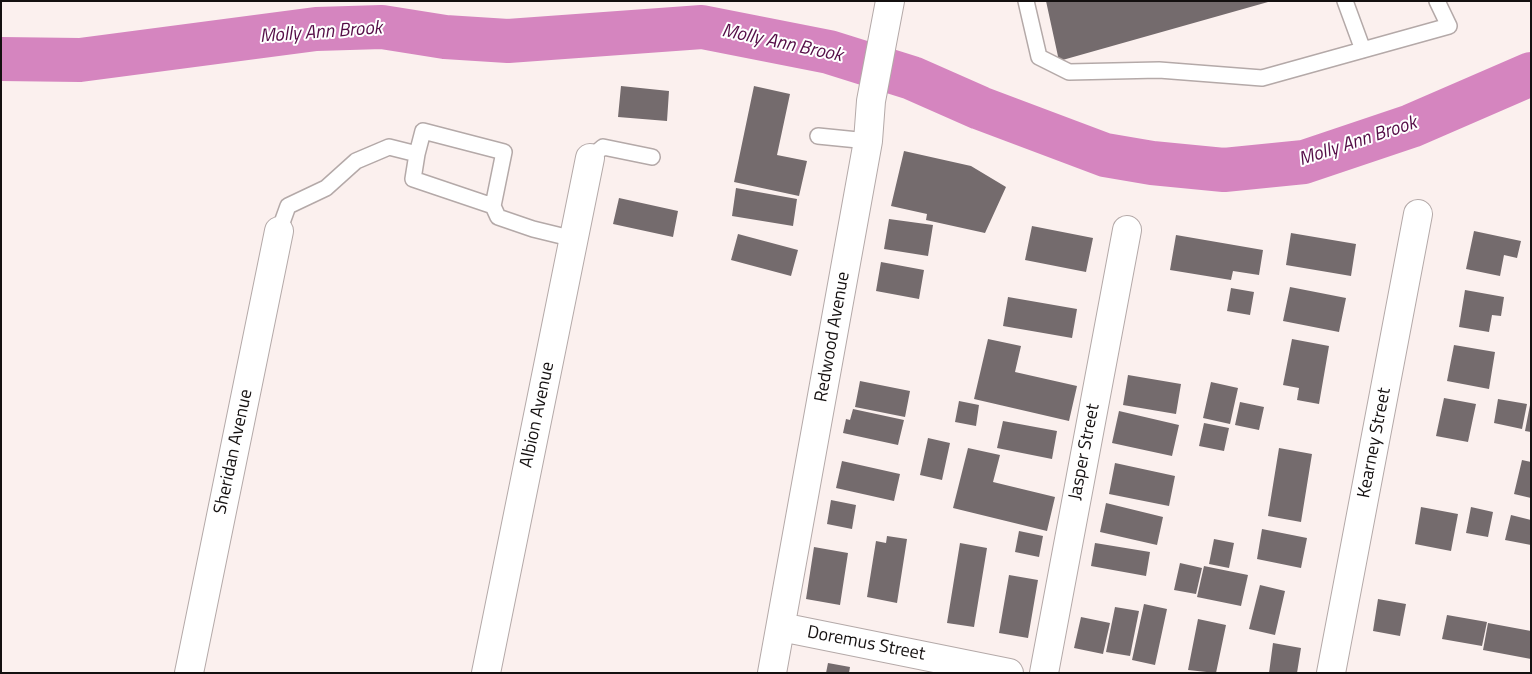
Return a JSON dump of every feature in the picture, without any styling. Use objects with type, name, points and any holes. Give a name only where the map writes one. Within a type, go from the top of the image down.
[{"type":"street","name":"Redwood Avenue","points":[[772,673],[868,141],[882,37],[890,1]]},
{"type":"street","name":"Albion Avenue","points":[[486,673],[590,158]]},
{"type":"street","name":"Kearney Street","points":[[1331,673],[1418,214]]},
{"type":"street","name":"Jasper Street","points":[[1044,673],[1127,230]]},
{"type":"street","name":"Sheridan Avenue","points":[[189,673],[279,231]]},
{"type":"street","name":"Doremus Street","points":[[781,626],[1009,673]]},
{"type":"lane","points":[[1026,1],[1039,57],[1069,72],[1159,70],[1262,78],[1449,26],[1437,1]]},
{"type":"lane","points":[[1345,1],[1363,50]]},
{"type":"lane","points":[[493,206],[413,179],[423,131],[504,152],[493,206],[498,217],[532,229],[574,239]]},
{"type":"lane","points":[[818,136],[868,141]]},
{"type":"lane","points":[[590,158],[602,147],[652,157]]},
{"type":"lane","points":[[279,231],[288,206],[326,188],[356,161],[389,148],[417,154]]},
{"type":"building","points":[[1046,1],[1268,1],[1268,2],[1059,61]]},
{"type":"building","points":[[621,86],[669,91],[667,121],[618,117]]},
{"type":"building","points":[[754,86],[790,94],[777,155],[807,161],[799,196],[734,182]]},
{"type":"building","points":[[904,151],[971,166],[1006,187],[985,233],[926,220],[927,214],[891,206]]},
{"type":"building","points":[[736,188],[797,199],[793,226],[732,216]]},
{"type":"building","points":[[619,198],[678,211],[673,237],[613,224]]},
{"type":"building","points":[[889,219],[933,225],[928,256],[884,249]]},
{"type":"building","points":[[1032,226],[1093,238],[1086,272],[1025,260]]},
{"type":"building","points":[[1474,231],[1521,241],[1517,258],[1504,255],[1500,276],[1466,269]]},
{"type":"building","points":[[1291,233],[1356,244],[1351,276],[1286,265]]},
{"type":"building","points":[[738,234],[798,250],[791,276],[731,260]]},
{"type":"building","points":[[1176,235],[1263,250],[1259,275],[1233,271],[1231,280],[1170,270]]},
{"type":"building","points":[[881,262],[924,270],[919,299],[876,291]]},
{"type":"building","points":[[1290,287],[1346,298],[1339,332],[1283,321]]},
{"type":"building","points":[[1231,288],[1254,292],[1250,315],[1227,311]]},
{"type":"building","points":[[1465,290],[1504,297],[1501,316],[1492,315],[1489,332],[1459,327]]},
{"type":"building","points":[[1008,297],[1077,309],[1072,338],[1003,326]]},
{"type":"building","points":[[988,339],[1021,346],[1015,372],[1077,386],[1069,421],[974,399]]},
{"type":"building","points":[[1292,339],[1329,346],[1319,404],[1297,400],[1299,388],[1283,385]]},
{"type":"building","points":[[1454,345],[1495,352],[1489,389],[1447,381]]},
{"type":"building","points":[[1128,375],[1181,384],[1176,414],[1123,405]]},
{"type":"building","points":[[860,381],[910,391],[905,417],[855,407]]},
{"type":"building","points":[[1211,382],[1238,388],[1230,424],[1203,418]]},
{"type":"building","points":[[1444,398],[1476,404],[1468,442],[1436,436]]},
{"type":"building","points":[[1498,399],[1527,404],[1522,429],[1494,423]]},
{"type":"building","points":[[959,401],[979,405],[976,426],[955,422]]},
{"type":"building","points":[[1240,402],[1264,407],[1259,430],[1235,425]]},
{"type":"building","points":[[1531,405],[1531,432],[1525,431]]},
{"type":"building","points":[[853,409],[904,420],[898,445],[843,433],[846,419],[850,420]]},
{"type":"building","points":[[1119,411],[1179,425],[1172,456],[1112,443]]},
{"type":"building","points":[[1003,421],[1057,431],[1052,459],[997,448]]},
{"type":"building","points":[[1204,423],[1229,428],[1224,451],[1199,446]]},
{"type":"building","points":[[928,438],[950,443],[942,480],[920,475]]},
{"type":"building","points":[[968,448],[1000,455],[993,482],[1055,497],[1047,531],[953,508]]},
{"type":"building","points":[[1279,448],[1312,454],[1301,522],[1268,516]]},
{"type":"building","points":[[1522,460],[1531,462],[1531,498],[1514,494]]},
{"type":"building","points":[[842,461],[900,474],[894,501],[836,488]]},
{"type":"building","points":[[1115,463],[1175,476],[1169,506],[1109,494]]},
{"type":"building","points":[[831,500],[856,505],[852,529],[827,524]]},
{"type":"building","points":[[1106,503],[1163,517],[1157,545],[1100,532]]},
{"type":"building","points":[[1421,507],[1458,514],[1451,551],[1415,544]]},
{"type":"building","points":[[1471,507],[1493,512],[1488,537],[1466,533]]},
{"type":"building","points":[[1511,515],[1531,520],[1531,545],[1505,540]]},
{"type":"building","points":[[1262,529],[1307,538],[1301,568],[1257,559]]},
{"type":"building","points":[[1019,531],[1043,536],[1039,557],[1015,552]]},
{"type":"building","points":[[887,536],[907,539],[897,603],[867,597],[876,541],[886,543]]},
{"type":"building","points":[[1214,539],[1234,543],[1229,568],[1209,564]]},
{"type":"building","points":[[960,543],[987,548],[974,627],[947,623]]},
{"type":"building","points":[[1095,543],[1150,552],[1146,576],[1091,566]]},
{"type":"building","points":[[814,547],[848,553],[840,605],[806,599]]},
{"type":"building","points":[[1180,563],[1202,568],[1196,594],[1174,590]]},
{"type":"building","points":[[1204,566],[1248,575],[1241,606],[1197,597]]},
{"type":"building","points":[[1009,575],[1038,580],[1028,638],[999,633]]},
{"type":"building","points":[[1260,585],[1285,591],[1275,635],[1249,629]]},
{"type":"building","points":[[1378,599],[1406,604],[1400,636],[1373,631]]},
{"type":"building","points":[[1144,604],[1167,609],[1155,665],[1132,660]]},
{"type":"building","points":[[1115,607],[1139,611],[1130,656],[1106,652]]},
{"type":"building","points":[[1447,615],[1487,622],[1482,646],[1442,639]]},
{"type":"building","points":[[1081,617],[1110,623],[1103,654],[1074,648]]},
{"type":"building","points":[[1198,619],[1226,625],[1216,673],[1188,670]]},
{"type":"building","points":[[1488,623],[1531,631],[1531,659],[1483,650]]},
{"type":"building","points":[[1273,643],[1301,648],[1297,673],[1269,673]]},
{"type":"building","points":[[828,663],[850,667],[849,673],[826,673]]},
{"type":"waterway","name":"Molly Ann Brook","points":[[1,59],[80,60],[316,29],[382,27],[445,37],[508,41],[702,27],[829,52],[912,78],[980,108],[1105,155],[1152,163],[1224,170],[1304,162],[1411,126],[1531,74]]}]
